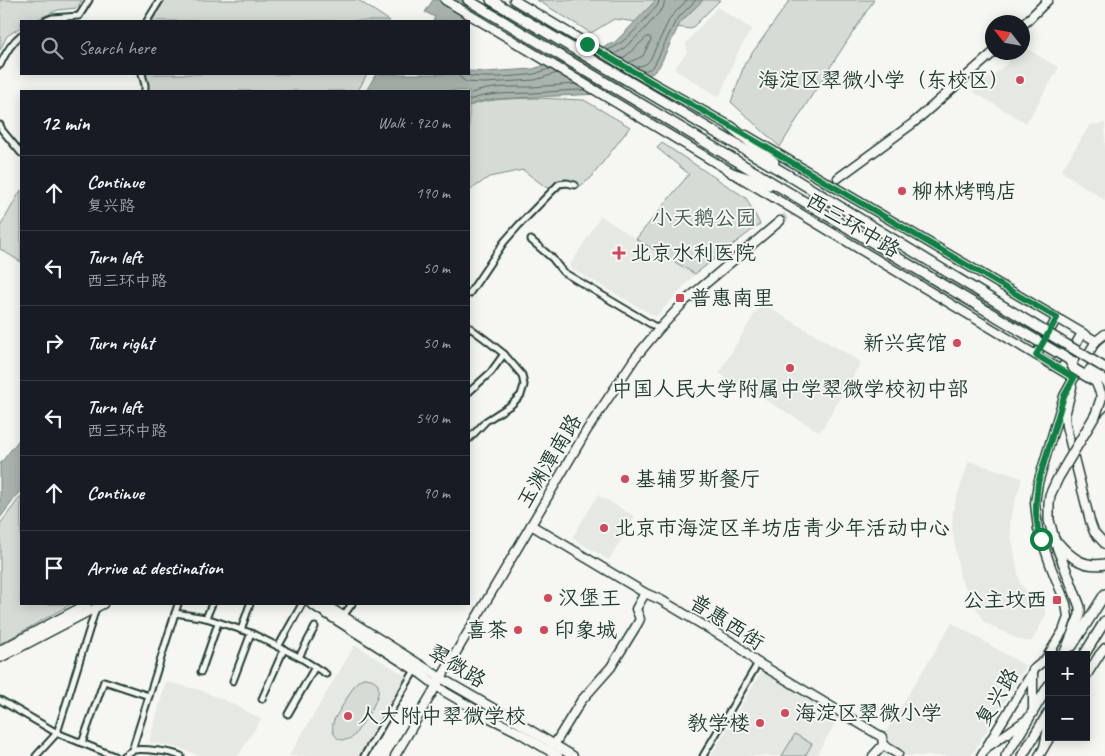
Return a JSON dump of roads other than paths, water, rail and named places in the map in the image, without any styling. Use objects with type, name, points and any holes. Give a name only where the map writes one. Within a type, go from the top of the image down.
[{"type":"highway","points":[[491,0],[793,178],[1105,368]]},
{"type":"highway","points":[[472,2],[1105,380]]},
{"type":"highway","points":[[730,126],[793,178]]},
{"type":"highway","points":[[732,172],[784,190]]},
{"type":"highway","points":[[1074,349],[1083,349],[1105,360]]},
{"type":"highway","points":[[1067,651],[1080,615],[1080,607],[1054,539],[1048,511],[1050,495],[1096,414],[1101,399],[1097,384],[1074,369],[1069,359]]},
{"type":"highway","points":[[1096,414],[1105,405]]},
{"type":"highway","points":[[1054,539],[1071,557],[1080,562],[1095,565],[1105,564]]},
{"type":"highway","points":[[1069,651],[1105,594]]},
{"type":"highway","points":[[1087,651],[1100,635],[1105,621]]},
{"type":"highway","name":"复兴路","points":[[1006,756],[1045,691]]},
{"type":"highway","points":[[1022,756],[1045,719]]},
{"type":"street","points":[[47,20],[79,16],[89,0]]},
{"type":"street","points":[[148,20],[160,0]]},
{"type":"street","name":"西三环中路","points":[[444,0],[1074,378]]},
{"type":"street","name":"西三环中路","points":[[514,0],[1096,341]]},
{"type":"street","points":[[1030,18],[1048,0]]},
{"type":"street","points":[[0,65],[6,53],[20,36]]},
{"type":"street","points":[[838,178],[912,124],[985,60]]},
{"type":"street","points":[[142,75],[145,90]]},
{"type":"street","points":[[0,125],[20,152]]},
{"type":"street","points":[[470,293],[504,242],[559,184],[575,185]]},
{"type":"street","name":"玉渊潭南路","points":[[396,756],[588,430],[635,358],[685,301],[780,221]]},
{"type":"street","points":[[531,240],[552,258],[563,272],[659,329]]},
{"type":"street","points":[[1036,355],[1057,318]]},
{"type":"street","points":[[470,328],[504,354],[522,375],[524,385],[521,395],[486,421],[470,438]]},
{"type":"street","points":[[1105,332],[1096,341],[1074,378],[1065,416],[1090,521],[1094,532],[1105,544]]},
{"type":"street","points":[[1061,370],[1082,333]]},
{"type":"street","points":[[470,391],[491,372],[504,354]]},
{"type":"street","name":"复兴路","points":[[981,756],[1033,670],[1045,660],[1063,631],[1068,617],[1066,604],[1038,529],[1036,493],[1064,396],[1074,378]]},
{"type":"street","name":"普惠西街","points":[[531,525],[738,646],[758,663],[882,737],[884,745],[898,754]]},
{"type":"street","points":[[554,745],[581,701],[612,667],[640,619],[636,609],[645,593]]},
{"type":"street","points":[[0,650],[85,605]]},
{"type":"street","points":[[132,750],[178,605]]},
{"type":"street","points":[[206,618],[212,605]]},
{"type":"street","points":[[241,630],[250,605]]},
{"type":"street","points":[[278,646],[301,605]]},
{"type":"street","name":"翠微路","points":[[313,605],[415,670],[518,722],[573,756]]},
{"type":"street","name":"翠微路","points":[[326,605],[439,682],[445,692],[558,756]]},
{"type":"street","points":[[343,616],[351,605]]},
{"type":"street","points":[[0,658],[99,606]]},
{"type":"street","points":[[36,756],[57,733],[99,606]]},
{"type":"street","points":[[175,613],[206,618],[251,633],[299,657],[326,674]]},
{"type":"street","points":[[201,672],[218,622]]},
{"type":"street","points":[[299,657],[315,626]]},
{"type":"street","points":[[233,681],[251,633]]},
{"type":"street","points":[[1090,670],[1105,648]]},
{"type":"street","points":[[262,699],[284,649]]},
{"type":"street","points":[[702,756],[758,663]]},
{"type":"street","points":[[288,714],[316,667]]},
{"type":"street","points":[[364,756],[415,670]]},
{"type":"street","points":[[986,748],[1030,715],[1033,670]]},
{"type":"street","points":[[82,743],[104,680],[149,696]]},
{"type":"street","points":[[0,700],[57,733],[114,756]]},
{"type":"street","points":[[1044,747],[1045,741]]},
{"type":"street","points":[[1039,756],[1048,741]]},
{"type":"street","points":[[873,756],[884,745]]},
{"type":"street","points":[[123,756],[132,750],[149,750],[181,756]]},
{"type":"water","points":[[433,0],[475,0],[463,20],[434,20],[435,17],[425,12]]},
{"type":"water","points":[[656,0],[703,0],[680,23],[659,67],[653,73],[598,94],[496,99],[470,106],[470,90],[367,90],[375,75],[470,75],[470,71],[533,69],[615,42]]},
{"type":"water","points":[[20,438],[20,491],[0,518],[0,464]]},
{"type":"tunnel","points":[[780,221],[838,178]]},
{"type":"place","name":"海淀区翠微小学（东校区）","points":[[1020,80]]},
{"type":"place","name":"柳林烤鸭店","points":[[902,191]]},
{"type":"place","name":"北京水利医院","points":[[619,253]]},
{"type":"place","name":"普惠南里","points":[[680,298]]},
{"type":"place","name":"新兴宾馆","points":[[957,343]]},
{"type":"place","name":"中国人民大学附属中学翠微学校初中部","points":[[790,368]]},
{"type":"place","name":"基辅罗斯餐厅","points":[[625,479]]},
{"type":"place","name":"北京市海淀区羊坊店青少年活动中心","points":[[604,528]]},
{"type":"place","name":"汉堡王","points":[[548,598]]},
{"type":"place","name":"公主坟西","points":[[1057,600]]},
{"type":"place","name":"喜茶","points":[[518,630]]},
{"type":"place","name":"印象城","points":[[544,630]]},
{"type":"place","name":"海淀区翠微小学","points":[[785,713]]},
{"type":"place","name":"人大附中翠微学校","points":[[348,716]]},
{"type":"place","name":"教学楼","points":[[760,723]]},
{"type":"park label","name":"小天鹅公园","points":[[704,218]]}]
